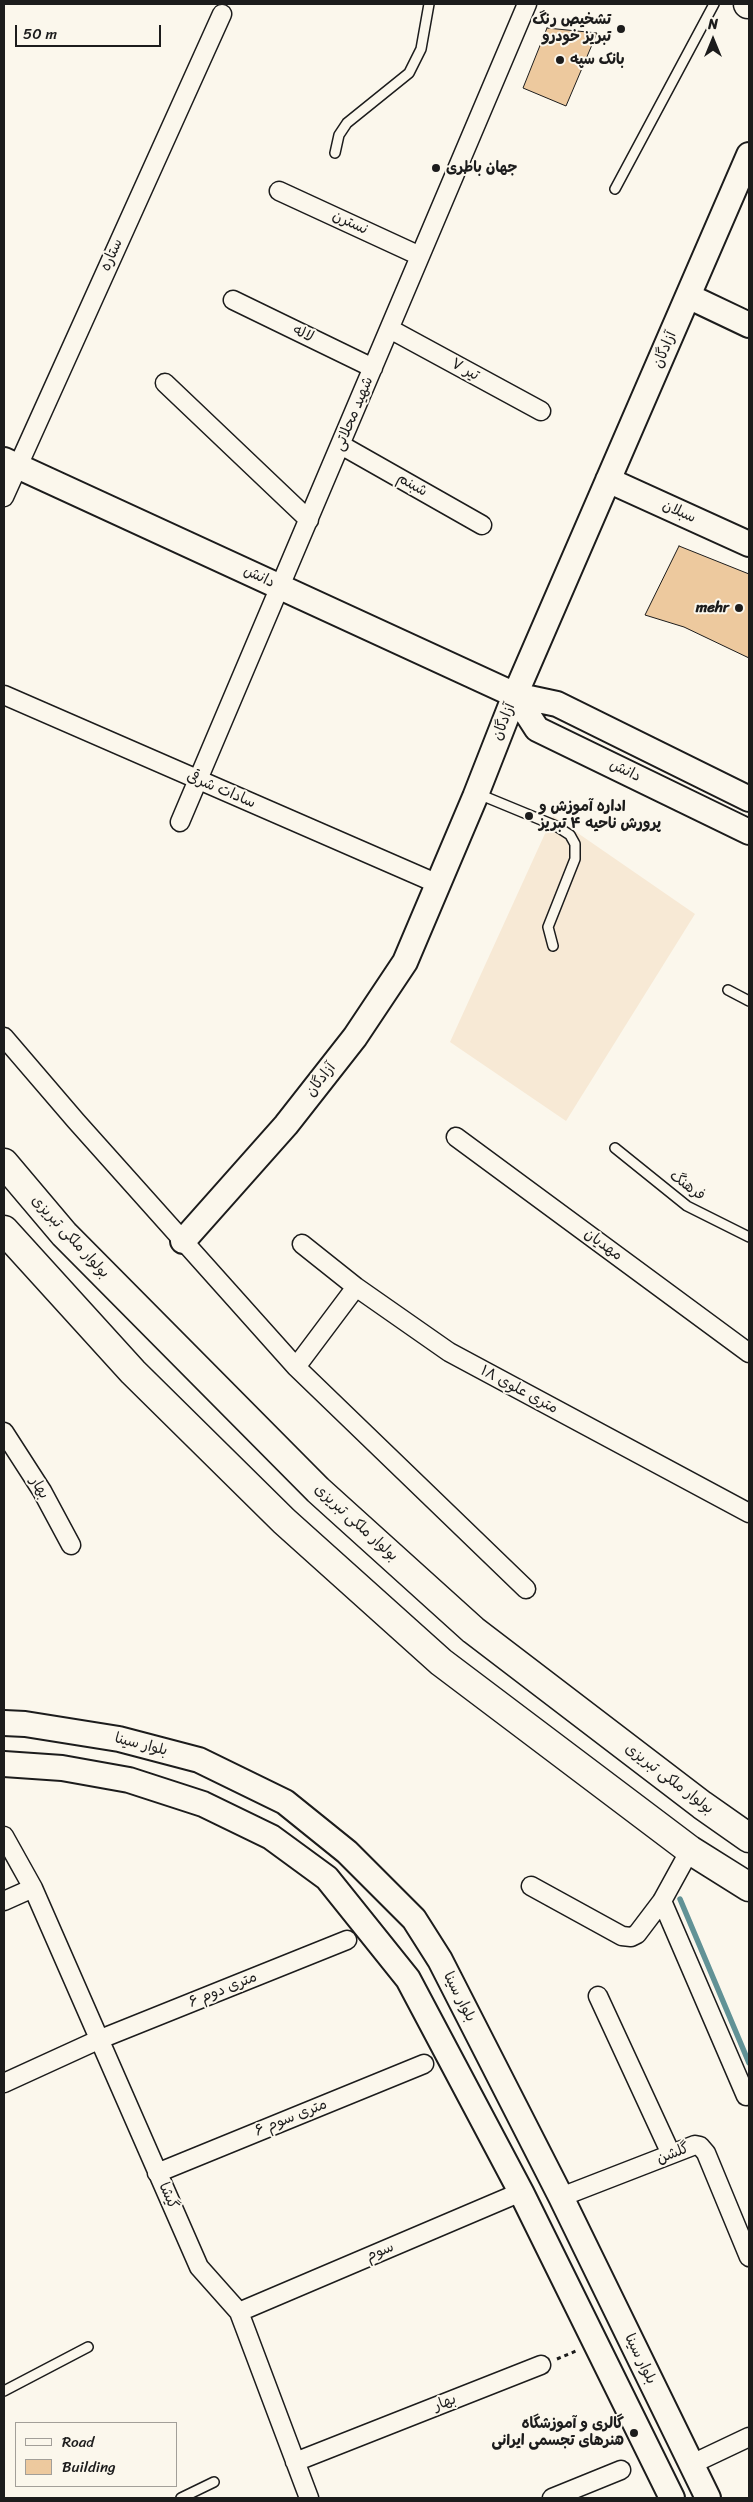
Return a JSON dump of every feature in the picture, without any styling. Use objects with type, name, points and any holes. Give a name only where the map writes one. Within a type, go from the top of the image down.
[{"type":"main road","name":"بولوار ملکی تبریزی","points":[[4,1163],[64,1234],[318,1490],[473,1630],[702,1806],[749,1838]]},
{"type":"main road","points":[[4,1230],[134,1372],[291,1528],[441,1662],[690,1850],[749,1887]]},
{"type":"street","name":"شهید محلاتی","points":[[180,822],[527,4]]},
{"type":"street","name":"ستاره","points":[[4,497],[10,463],[222,14]]},
{"type":"street","name":"آزادگان","points":[[183,1242],[286,1125],[355,1037],[405,962],[515,695],[749,155]]},
{"type":"street","name":"نسترن","points":[[279,191],[420,256]]},
{"type":"street","points":[[688,296],[749,324]]},
{"type":"street","name":"لاله","points":[[233,300],[373,368]]},
{"type":"street","name":"۷ تیر","points":[[390,328],[541,411]]},
{"type":"street","points":[[165,383],[309,520]]},
{"type":"street","name":"شبنم","points":[[341,445],[482,525]]},
{"type":"street","name":"دانش","points":[[10,463],[515,695],[557,704],[749,799]]},
{"type":"street","name":"سبلان","points":[[608,480],[749,544]]},
{"type":"street","name":"سادات شرقی","points":[[4,695],[438,884]]},
{"type":"street","name":"دانش","points":[[515,695],[537,729],[749,832]]},
{"type":"street","points":[[4,1037],[183,1242],[296,1367],[526,1590]]},
{"type":"street","name":"مهدیان","points":[[456,1137],[749,1353]]},
{"type":"street","name":"۱۸ متری علوی","points":[[302,1244],[356,1287],[449,1352],[749,1513]]},
{"type":"street","points":[[296,1367],[356,1287]]},
{"type":"street","name":"بهار","points":[[4,1432],[42,1491],[71,1545]]},
{"type":"street","name":"بلوار سینا","points":[[4,1723],[25,1724],[119,1739],[199,1760],[284,1802],[347,1852],[414,1919],[440,1960],[561,2197],[708,2498]]},
{"type":"street","points":[[4,1764],[62,1768],[129,1780],[204,1804],[272,1837],[327,1878],[408,1979],[521,2192],[672,2498]]},
{"type":"street","name":"گیشا","points":[[4,1836],[33,1888],[199,2267],[239,2312],[308,2498]]},
{"type":"street","points":[[531,1886],[622,1936],[631,1937],[637,1934],[662,1900],[690,1850]]},
{"type":"street","points":[[4,1901],[33,1888]]},
{"type":"street","points":[[662,1900],[746,2096]]},
{"type":"street","name":"۶ متری دوم","points":[[4,2083],[98,2040],[347,1940]]},
{"type":"street","points":[[408,1979],[440,1960]]},
{"type":"street","points":[[598,1996],[671,2154]]},
{"type":"street","name":"۶ متری سوم","points":[[157,2173],[424,2064]]},
{"type":"street","name":"گلشن","points":[[561,2197],[695,2145],[700,2146],[706,2154],[749,2257]]},
{"type":"street","name":"سوم","points":[[239,2312],[521,2192]]},
{"type":"street","name":"بهار","points":[[295,2462],[541,2365]]},
{"type":"street","points":[[692,2464],[749,2437]]},
{"type":"street","points":[[552,2498],[620,2470]]},
{"type":"lane","points":[[335,153],[339,135],[347,123],[409,73],[422,49],[429,4]]},
{"type":"lane","points":[[615,189],[714,4]]},
{"type":"lane","points":[[476,793],[556,826],[570,835],[575,844],[575,859],[548,927],[553,946]]},
{"type":"lane","points":[[728,990],[749,1001]]},
{"type":"lane","name":"فرهنگ","points":[[615,1148],[687,1206],[749,1238]]},
{"type":"lane","points":[[4,2391],[88,2347]]},
{"type":"lane","points":[[181,2498],[214,2482]]},
{"type":"path","points":[[541,2365],[596,2344]]},
{"type":"shaded area","points":[[553,816],[695,914],[566,1121],[450,1042]]},
{"type":"building","name":"بانک سپه","points":[[547,28],[597,33],[566,106],[523,88]]},
{"type":"building","points":[[679,546],[749,574],[749,658],[684,627],[645,615]]},
{"type":"waterway","points":[[680,1899],[749,2063]]},
{"type":"place","name":"تشخیص رنگ تبریز خودرو","points":[[621,29]]},
{"type":"place","name":"بانک سپه","points":[[560,60]]},
{"type":"place","name":"جهان باطری","points":[[436,168]]},
{"type":"place","name":"mehr","points":[[739,608]]},
{"type":"place","name":"اداره آموزش و پرورش ناحیه ۴ تبریز","points":[[529,816]]},
{"type":"place","name":"گالری و آموزشگاه هنرهای تجسمی ایرانی","points":[[634,2433]]}]
